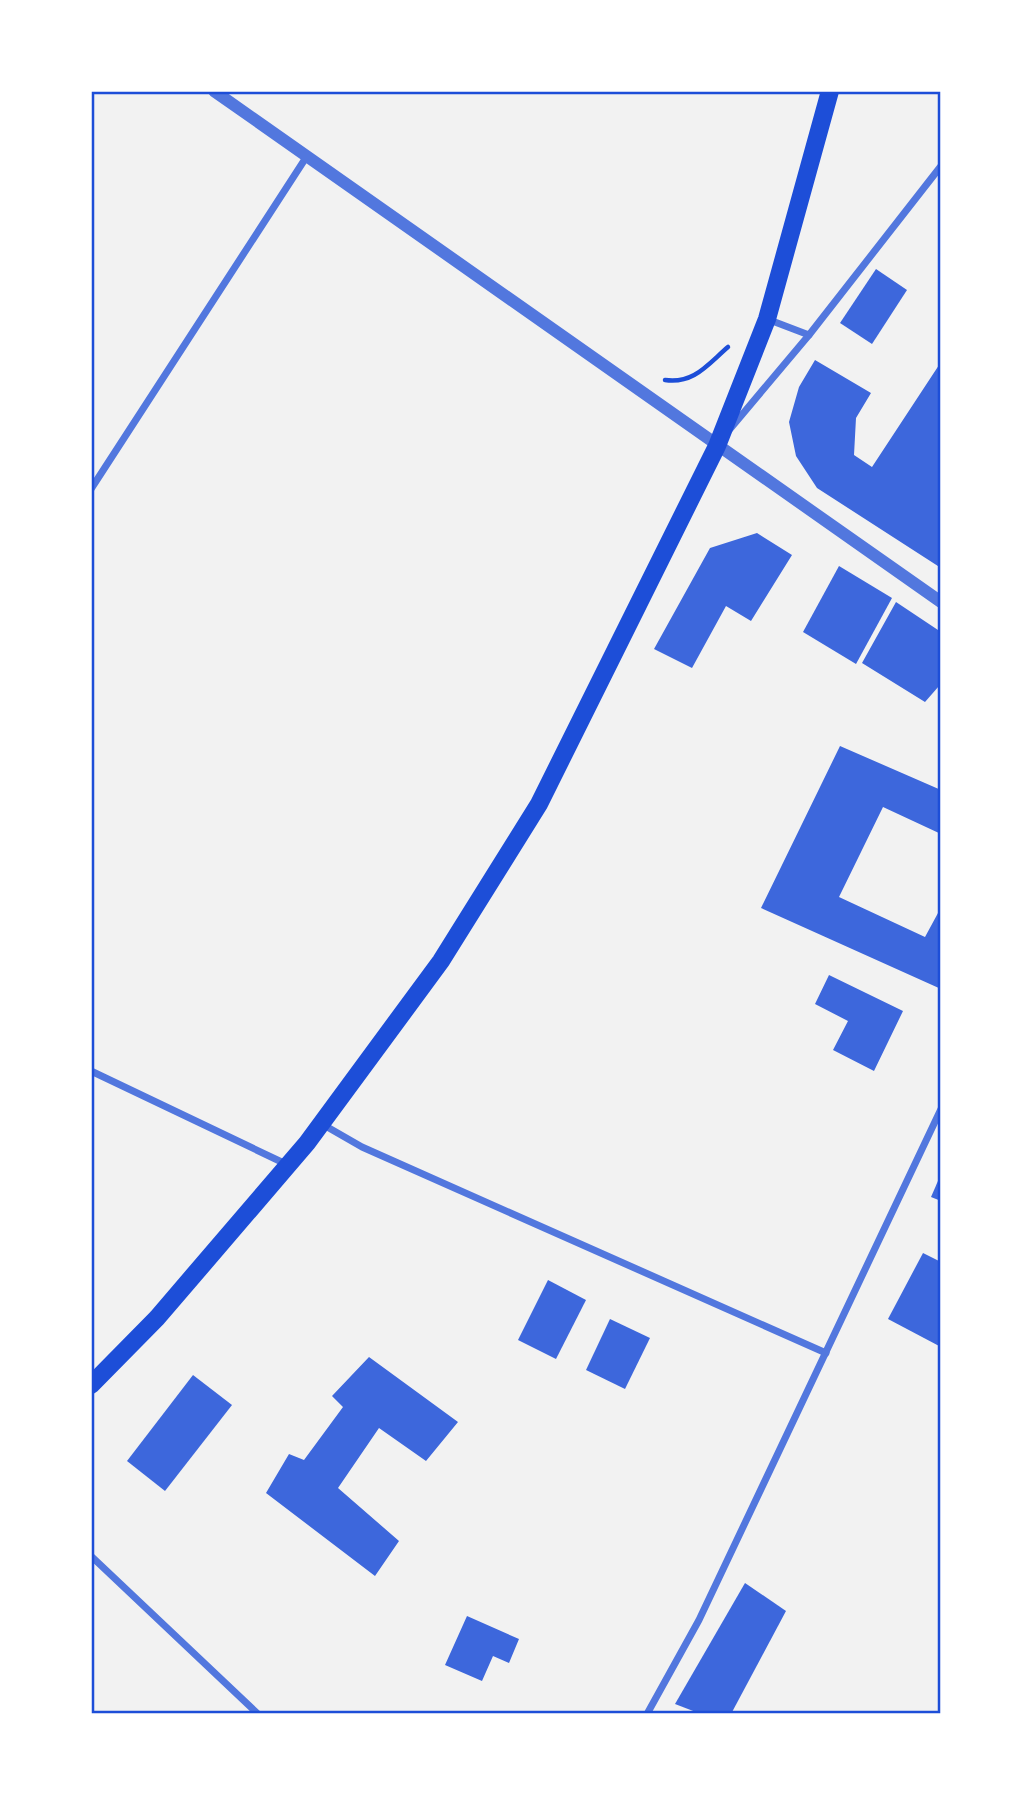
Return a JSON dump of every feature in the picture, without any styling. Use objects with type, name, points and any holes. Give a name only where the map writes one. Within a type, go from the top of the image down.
[{"type":"main road","points":[[91,1385],[157,1318],[322,1124],[441,961],[539,803],[717,446],[767,319],[830,91]]},
{"type":"street","points":[[214,91],[941,602]]},
{"type":"street","points":[[91,489],[307,156]]},
{"type":"street","points":[[717,446],[809,335],[941,166]]},
{"type":"street","points":[[767,319],[809,335]]},
{"type":"street","points":[[91,1070],[289,1166]]},
{"type":"street","points":[[647,1714],[699,1620],[941,1109]]},
{"type":"street","points":[[322,1124],[362,1147],[826,1353]]},
{"type":"street","points":[[91,1556],[258,1714]]},
{"type":"building","points":[[876,269],[907,290],[872,344],[840,323]]},
{"type":"building","points":[[815,360],[871,393],[856,418],[854,455],[872,467],[941,362],[941,568],[817,488],[796,456],[789,422],[799,387]]},
{"type":"building","points":[[757,533],[792,555],[751,621],[726,606],[692,668],[654,649],[710,548]]},
{"type":"building","points":[[839,566],[892,598],[856,664],[803,632]]},
{"type":"building","points":[[896,602],[941,632],[941,687],[925,702],[862,663]]},
{"type":"building","points":[[840,746],[941,790],[941,834],[883,807],[839,897],[925,937],[938,913],[941,915],[941,989],[761,908]]},
{"type":"building","points":[[829,975],[903,1011],[874,1071],[833,1050],[848,1021],[815,1004]]},
{"type":"building","points":[[941,1174],[941,1201],[931,1197]]},
{"type":"building","points":[[923,1253],[941,1262],[941,1347],[888,1319]]},
{"type":"building","points":[[548,1280],[586,1300],[556,1359],[518,1340]]},
{"type":"building","points":[[610,1319],[650,1338],[625,1389],[586,1370]]},
{"type":"building","points":[[369,1357],[458,1422],[426,1461],[379,1428],[338,1488],[399,1541],[375,1576],[266,1493],[289,1454],[304,1460],[343,1407],[332,1396]]},
{"type":"building","points":[[193,1375],[232,1405],[165,1491],[127,1461]]},
{"type":"building","points":[[745,1583],[786,1611],[731,1714],[701,1714],[675,1704]]},
{"type":"building","points":[[467,1616],[519,1639],[509,1663],[493,1656],[482,1681],[445,1665]]}]
